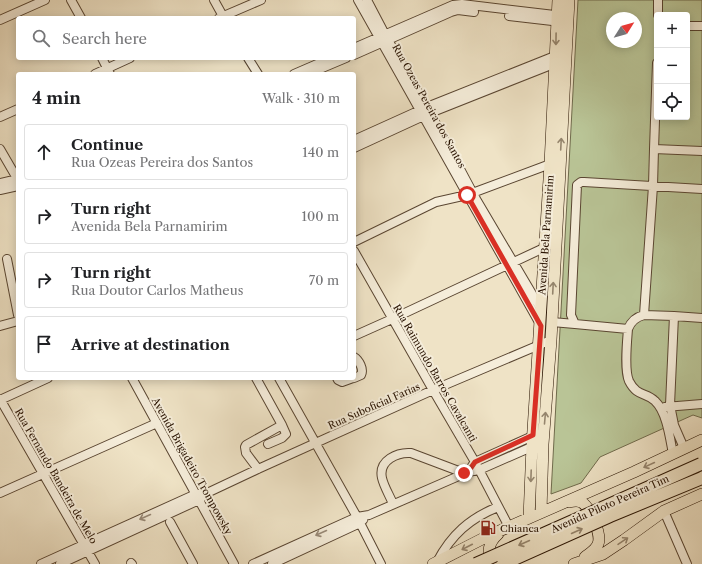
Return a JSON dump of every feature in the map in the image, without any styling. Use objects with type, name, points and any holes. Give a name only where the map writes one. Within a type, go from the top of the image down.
[{"type":"highway","name":"Avenida Piloto Pereira Tim","points":[[476,564],[701,464]]},
{"type":"highway","name":"Avenida Piloto Pereira Tim","points":[[503,564],[610,516],[702,478]]},
{"type":"main road","name":"Avenida Bela Parnamirim","points":[[529,518],[551,340],[555,243],[555,162],[562,19],[558,0]]},
{"type":"main road","name":"Avenida Bela Parnamirim","points":[[562,19],[568,0]]},
{"type":"main road","name":"Avenida Bela Parnamirim","points":[[541,512],[538,440],[541,310],[545,248],[555,162]]},
{"type":"main road","points":[[435,563],[541,512],[674,454],[702,440]]},
{"type":"main road","points":[[575,564],[602,554],[664,511],[702,494]]},
{"type":"main road","points":[[564,502],[578,500],[584,504],[594,521],[599,535],[599,542],[595,549],[575,564]]},
{"type":"main road","points":[[493,564],[489,554],[489,547],[492,540],[505,529]]},
{"type":"street","points":[[0,20],[45,0]]},
{"type":"street","points":[[71,0],[80,16]]},
{"type":"street","points":[[214,0],[222,16]]},
{"type":"street","points":[[224,16],[261,0]]},
{"type":"street","points":[[658,0],[658,12]]},
{"type":"street","name":"Rua Ozeas Pereira dos Santos","points":[[364,2],[383,39],[510,264],[541,326]]},
{"type":"street","points":[[356,54],[453,5],[462,4],[562,19]]},
{"type":"street","points":[[690,26],[702,26]]},
{"type":"street","points":[[356,47],[383,39]]},
{"type":"street","points":[[103,60],[109,71],[127,60]]},
{"type":"street","points":[[249,60],[257,72]]},
{"type":"street","points":[[299,72],[326,60]]},
{"type":"street","points":[[313,72],[341,60]]},
{"type":"street","points":[[356,139],[425,111],[560,61]]},
{"type":"street","points":[[644,315],[653,186],[656,84]]},
{"type":"street","points":[[0,117],[16,110]]},
{"type":"street","points":[[356,147],[425,111]]},
{"type":"street","points":[[0,149],[16,177]]},
{"type":"street","points":[[654,149],[702,151]]},
{"type":"street","points":[[356,241],[432,204],[470,194],[555,162]]},
{"type":"street","points":[[0,183],[16,180]]},
{"type":"street","points":[[575,324],[571,315],[577,185],[584,182],[702,189]]},
{"type":"street","points":[[0,190],[16,186]]},
{"type":"street","points":[[356,335],[555,243]]},
{"type":"street","name":"Rua Raimundo Barros Cavalcanti","points":[[356,255],[480,470],[498,507],[505,529]]},
{"type":"street","points":[[8,259],[16,304]]},
{"type":"street","name":"Rua Ozeas Pereira dos Santos","points":[[510,264],[541,310]]},
{"type":"street","points":[[674,454],[661,408],[652,399],[636,391],[628,380],[628,329],[632,321],[644,315],[702,318]]},
{"type":"street","points":[[674,316],[670,406],[674,425],[684,448]]},
{"type":"street","points":[[0,326],[16,322]]},
{"type":"street","points":[[552,322],[628,329]]},
{"type":"street","name":"Rua Suboficial Farias","points":[[41,564],[86,548],[433,390],[551,340]]},
{"type":"street","points":[[356,358],[362,371],[361,375],[356,377]]},
{"type":"street","points":[[0,399],[43,380]]},
{"type":"street","name":"Avenida Brigadeiro Trompowsky","points":[[133,380],[234,564]]},
{"type":"street","points":[[257,380],[286,432],[282,438],[268,444]]},
{"type":"street","points":[[280,380],[381,564]]},
{"type":"street","points":[[338,380],[342,382],[348,380]]},
{"type":"street","name":"Rua Fernando Bandeira de Melo","points":[[0,399],[95,564]]},
{"type":"street","points":[[661,408],[702,404]]},
{"type":"street","points":[[0,493],[157,423]]},
{"type":"street","points":[[258,469],[246,452],[246,444],[282,425]]},
{"type":"street","points":[[466,472],[475,462],[538,440]]},
{"type":"street","points":[[253,564],[358,520],[466,472],[480,470],[538,440]]},
{"type":"street","points":[[393,504],[381,472],[386,461],[397,454],[404,452],[411,453],[466,472]]},
{"type":"street","points":[[435,563],[457,532],[476,517],[498,507]]},
{"type":"street","points":[[664,511],[687,564]]},
{"type":"street","points":[[272,564],[358,520]]},
{"type":"street","points":[[170,522],[193,564]]},
{"type":"street","name":"Rua Suboficial Farias","points":[[60,564],[86,548]]},
{"type":"green space","points":[[578,0],[702,0],[702,418],[693,415],[600,457],[581,483],[551,494]]},
{"type":"place","name":"Chianca","points":[[488,528]]},
{"type":"route","points":[[464,473],[468,472],[475,462],[533,435],[541,326],[467,195]]}]
